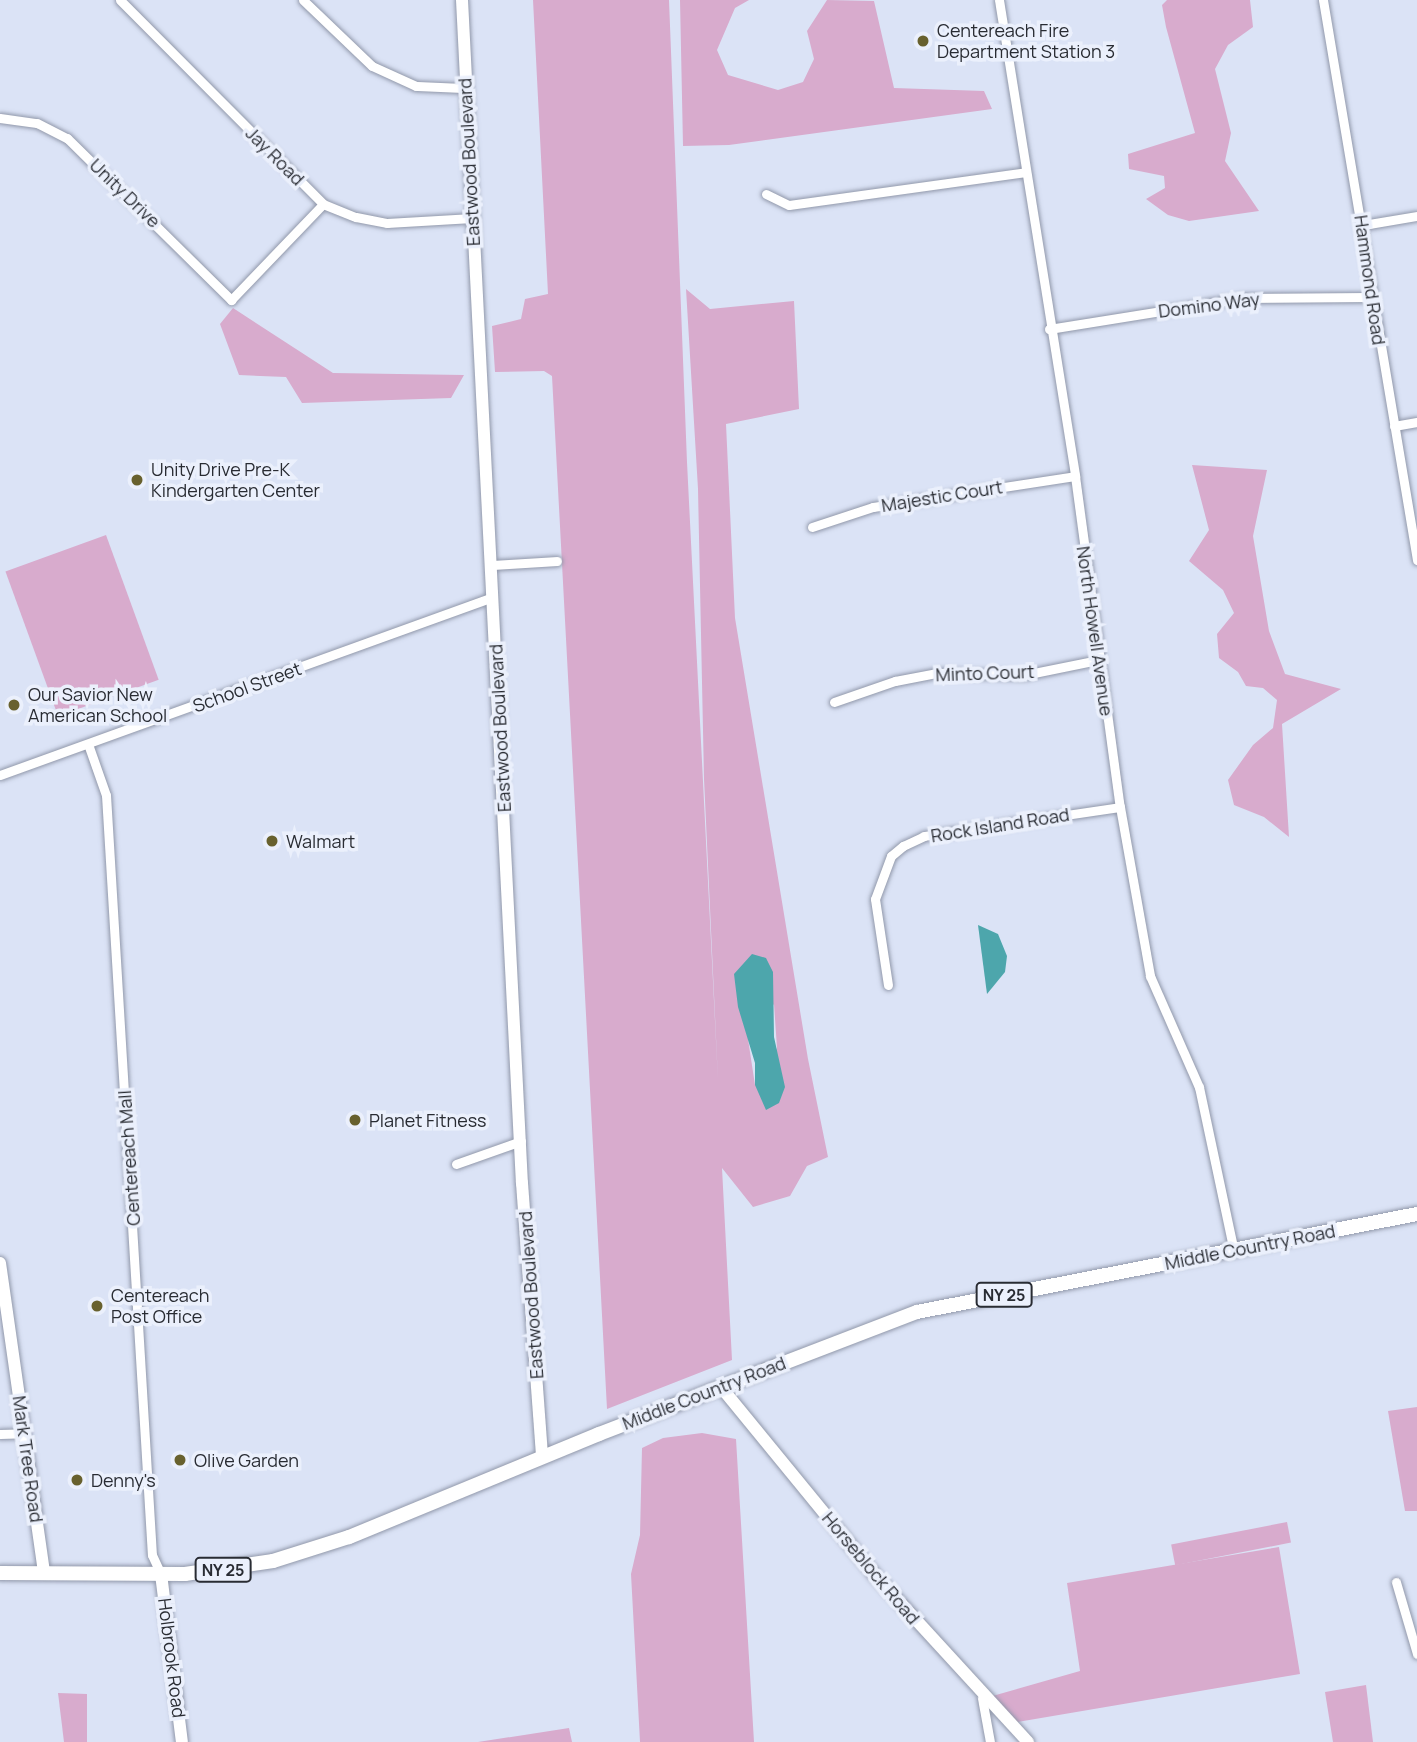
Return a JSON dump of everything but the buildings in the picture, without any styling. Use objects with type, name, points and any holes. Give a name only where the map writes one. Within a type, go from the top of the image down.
[{"type":"main road","name":"Middle Country Road","points":[[0,1573],[161,1574],[273,1561],[349,1536],[542,1457],[917,1312],[1417,1214]]},
{"type":"street","name":"Jay Road","points":[[120,0],[323,204],[356,218],[387,223],[472,218]]},
{"type":"street","points":[[303,0],[372,66],[416,86],[464,88]]},
{"type":"street","name":"Eastwood Boulevard","points":[[462,0],[464,88],[493,565],[521,1141],[542,1457]]},
{"type":"street","name":"North Howell Avenue","points":[[999,0],[1049,329],[1075,476],[1120,807],[1150,976],[1199,1087],[1234,1252]]},
{"type":"street","name":"Hammond Road","points":[[1323,0],[1363,225],[1370,297],[1417,560]]},
{"type":"street","name":"Unity Drive","points":[[0,118],[37,123],[67,138],[232,300],[323,204]]},
{"type":"street","points":[[766,194],[789,205],[1026,173]]},
{"type":"street","points":[[1363,225],[1417,216]]},
{"type":"street","name":"Domino Way","points":[[1049,329],[1242,298],[1370,297]]},
{"type":"street","points":[[1394,426],[1417,422]]},
{"type":"street","name":"Majestic Court","points":[[812,527],[873,507],[1075,476]]},
{"type":"street","points":[[493,565],[557,561]]},
{"type":"street","name":"School Street","points":[[0,775],[493,597]]},
{"type":"street","name":"Minto Court","points":[[834,702],[895,681],[937,673],[1024,675],[1098,660]]},
{"type":"street","name":"Centereach Mall","points":[[88,744],[107,796],[152,1553],[161,1574]]},
{"type":"street","name":"Rock Island Road","points":[[888,985],[875,899],[891,856],[903,846],[925,836],[1120,807]]},
{"type":"street","points":[[456,1164],[521,1141]]},
{"type":"street","name":"Mark Tree Road","points":[[0,1263],[44,1573]]},
{"type":"street","name":"Horseblock Road","points":[[721,1387],[982,1698],[1028,1742]]},
{"type":"street","points":[[0,1434],[24,1433]]},
{"type":"street","name":"Holbrook Road","points":[[161,1574],[182,1742]]},
{"type":"street","points":[[1396,1582],[1417,1654]]},
{"type":"street","points":[[982,1698],[990,1742]]},
{"type":"shaded area","points":[[533,0],[669,0],[687,462],[718,1081],[704,779],[698,489],[686,289],[710,309],[794,301],[799,409],[726,424],[735,618],[808,1059],[828,1157],[807,1166],[790,1196],[753,1207],[722,1168],[732,1360],[607,1409],[552,376],[544,371],[495,372],[492,326],[521,319],[525,299],[548,294]],"holes":[[[774,1004],[777,1048],[755,1085],[748,1039]]]},
{"type":"shaded area","points":[[680,0],[749,0],[735,8],[717,50],[728,75],[778,90],[803,82],[814,59],[807,31],[827,0],[874,1],[894,88],[984,91],[992,109],[729,145],[683,146]]},
{"type":"shaded area","points":[[1167,0],[1250,0],[1253,27],[1228,45],[1215,69],[1231,133],[1225,161],[1259,211],[1189,221],[1168,215],[1146,199],[1165,188],[1164,176],[1129,169],[1128,154],[1195,133],[1166,27],[1162,5]]},
{"type":"shaded area","points":[[233,308],[333,373],[464,375],[451,398],[302,403],[286,377],[239,375],[220,324]]},
{"type":"shaded area","points":[[1192,465],[1267,470],[1253,536],[1269,631],[1285,674],[1341,689],[1282,724],[1289,837],[1264,817],[1234,805],[1228,780],[1253,745],[1273,728],[1277,700],[1263,688],[1246,686],[1238,672],[1219,658],[1217,634],[1234,613],[1223,590],[1189,561],[1209,530]]},
{"type":"shaded area","points":[[106,535],[159,680],[58,716],[5,572]]},
{"type":"shaded area","points":[[978,925],[998,934],[1007,956],[1005,972],[987,994]]},
{"type":"shaded area","points":[[752,954],[766,958],[773,972],[774,1037],[785,1087],[779,1103],[766,1110],[755,1085],[755,1063],[738,1007],[734,974]]},
{"type":"shaded area","points":[[1417,1407],[1417,1511],[1405,1511],[1388,1411]]},
{"type":"shaded area","points":[[702,1433],[736,1439],[754,1742],[640,1742],[631,1574],[640,1535],[642,1448],[663,1438]]},
{"type":"shaded area","points":[[1287,1522],[1291,1543],[1175,1565],[1171,1545]]},
{"type":"shaded area","points":[[1279,1547],[1300,1674],[1012,1723],[989,1697],[1080,1671],[1067,1583]]},
{"type":"shaded area","points":[[1366,1685],[1373,1742],[1333,1742],[1325,1692]]},
{"type":"shaded area","points":[[58,1693],[87,1694],[87,1742],[64,1742]]},
{"type":"shaded area","points":[[569,1728],[572,1742],[478,1742]]},
{"type":"place","name":"Centereach Fire Department Station 3","points":[[923,41]]},
{"type":"place","name":"Unity Drive Pre-K Kindergarten Center","points":[[137,480]]},
{"type":"place","name":"Our Savior New American School","points":[[14,705]]},
{"type":"place","name":"Walmart","points":[[272,841]]},
{"type":"place","name":"Planet Fitness","points":[[355,1120]]},
{"type":"place","name":"Centereach Post Office","points":[[97,1306]]},
{"type":"place","name":"Olive Garden","points":[[180,1460]]},
{"type":"place","name":"Denny's","points":[[77,1480]]}]
